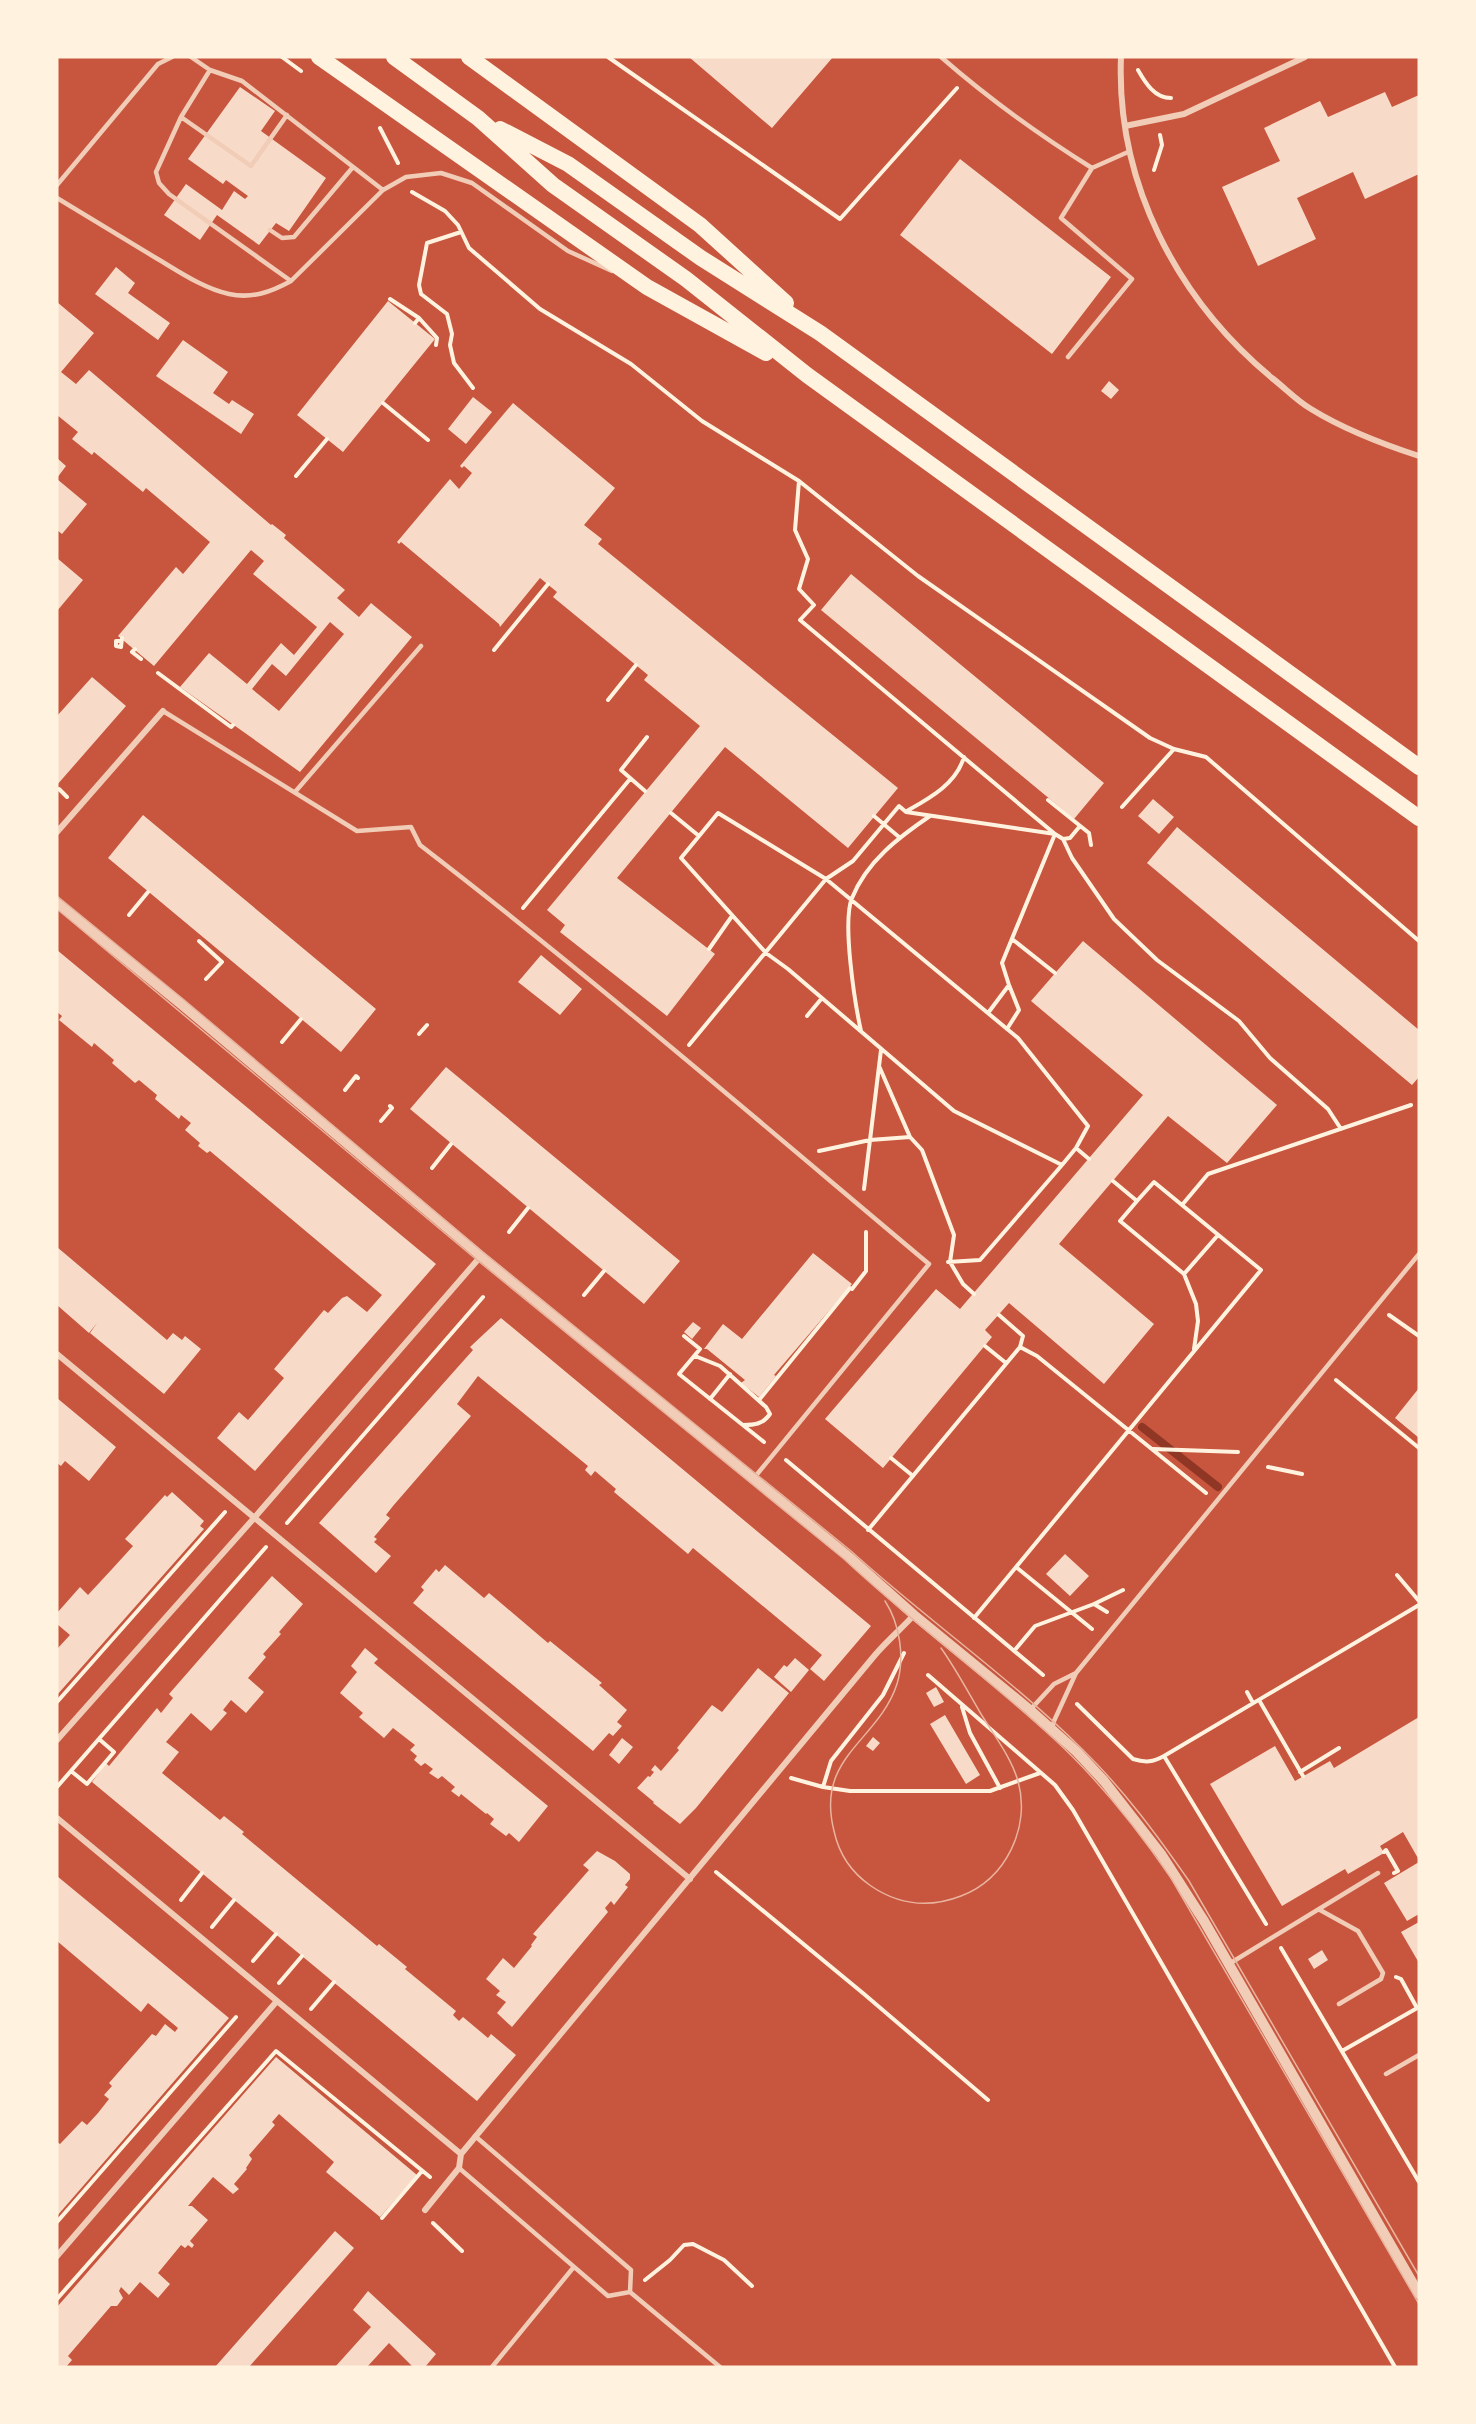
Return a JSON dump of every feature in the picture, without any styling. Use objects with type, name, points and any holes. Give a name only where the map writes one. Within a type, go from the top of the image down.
[{"type":"highway","points":[[319,57],[647,287],[807,375]]},
{"type":"highway","points":[[394,57],[478,118],[553,185],[686,279],[807,375],[1419,818]]},
{"type":"highway","points":[[469,57],[700,225],[820,333]]},
{"type":"highway","points":[[478,118],[568,164],[701,258],[820,333],[1419,767]]},
{"type":"street","points":[[1120,57],[1128,152],[1152,221],[1182,278],[1220,330],[1253,362],[1310,409],[1374,441],[1419,456]]},
{"type":"street","points":[[1125,126],[1184,114],[1305,57]]},
{"type":"street","points":[[57,832],[163,711]]},
{"type":"street","points":[[57,903],[481,1256],[849,1557],[914,1615],[1052,1729],[1104,1781],[1161,1854],[1229,1964],[1419,2294]]},
{"type":"street","points":[[57,1740],[255,1517],[481,1256]]},
{"type":"street","points":[[57,1354],[690,1879]]},
{"type":"street","points":[[425,2210],[459,2168],[461,2154],[475,2136],[882,1647],[898,1634],[914,1615]]},
{"type":"street","points":[[57,1818],[461,2154]]},
{"type":"street","points":[[57,2256],[277,2001]]},
{"type":"lane","points":[[57,185],[158,64],[172,57]]},
{"type":"lane","points":[[191,57],[210,70],[242,81],[383,190]]},
{"type":"lane","points":[[941,57],[966,79],[1060,148],[1092,168]]},
{"type":"lane","points":[[210,70],[181,117],[156,172],[159,183],[169,194],[291,281]]},
{"type":"lane","points":[[181,117],[251,166],[287,116]]},
{"type":"lane","points":[[1068,357],[1132,279],[1061,218],[1092,168],[1128,152]]},
{"type":"lane","points":[[270,230],[282,238],[294,237],[353,166]]},
{"type":"lane","points":[[57,198],[174,269],[229,294],[254,296],[273,291],[291,281],[383,190],[406,177],[441,173],[472,183],[568,251],[647,287]]},
{"type":"lane","points":[[295,792],[421,646]]},
{"type":"lane","points":[[163,711],[357,831],[411,827],[420,845],[514,918],[806,1159],[929,1264],[754,1478]]},
{"type":"lane","points":[[1052,1729],[1076,1673],[1419,1254]]},
{"type":"lane","points":[[1030,1710],[1054,1684],[1076,1673]]},
{"type":"lane","points":[[1229,1964],[1378,1874]]},
{"type":"lane","points":[[1320,1910],[1358,1931],[1383,1973],[1381,1979],[1339,2004]]},
{"type":"lane","points":[[1386,2074],[1419,2055]]},
{"type":"lane","points":[[475,2136],[631,2270],[630,2292]]},
{"type":"lane","points":[[459,2168],[608,2296],[630,2292]]},
{"type":"lane","points":[[492,2367],[573,2268]]},
{"type":"lane","points":[[630,2292],[720,2367]]},
{"type":"path","points":[[282,57],[309,76]]},
{"type":"path","points":[[608,57],[840,219],[966,79]]},
{"type":"path","points":[[1137,68],[1148,88],[1167,99],[1176,98]]},
{"type":"path","points":[[1155,175],[1154,167],[1162,145],[1156,119]]},
{"type":"path","points":[[372,122],[381,129],[411,191],[445,211],[461,232],[469,248],[540,309],[631,363],[702,422],[799,481],[918,576],[1150,738],[1174,749],[1206,757],[1419,941]]},
{"type":"path","points":[[461,232],[427,243],[419,285],[421,294],[447,314],[452,334],[450,345],[454,363],[473,388]]},
{"type":"path","points":[[390,299],[419,318],[437,338],[436,345]]},
{"type":"path","points":[[415,323],[419,318]]},
{"type":"path","points":[[383,403],[428,440]]},
{"type":"path","points":[[296,476],[327,439]]},
{"type":"path","points":[[799,481],[795,530],[808,559],[799,589],[813,605],[800,620],[1063,839],[1072,858],[1114,919],[1158,960],[1239,1021],[1270,1058],[1328,1109],[1341,1129]]},
{"type":"path","points":[[494,650],[548,584]]},
{"type":"path","points":[[135,649],[132,652],[141,659]]},
{"type":"path","points":[[608,700],[636,665]]},
{"type":"path","points":[[158,673],[231,727],[233,725]]},
{"type":"path","points":[[645,791],[621,770],[647,737]]},
{"type":"path","points":[[1122,807],[1174,749]]},
{"type":"path","points":[[906,812],[933,796],[952,780],[964,757]]},
{"type":"path","points":[[528,902],[630,779]]},
{"type":"path","points":[[1048,800],[1089,833],[1091,844]]},
{"type":"path","points":[[680,1055],[826,879],[853,861],[899,806],[906,812],[1055,834]]},
{"type":"path","points":[[671,813],[699,836]]},
{"type":"path","points":[[929,1264],[980,1260],[1062,1165],[1076,1148],[1088,1126],[1018,1038],[826,879],[718,813],[681,858],[766,953],[954,1111],[1062,1165]]},
{"type":"path","points":[[874,816],[899,837]]},
{"type":"path","points":[[861,1032],[851,969],[851,899],[872,864],[899,837],[930,816]]},
{"type":"path","points":[[1063,839],[1070,838],[1080,826]]},
{"type":"path","points":[[1007,1029],[1019,1010],[1002,963],[1055,834]]},
{"type":"path","points":[[129,915],[148,892]]},
{"type":"path","points":[[709,949],[732,916]]},
{"type":"path","points":[[1012,939],[1055,973]]},
{"type":"path","points":[[199,941],[222,962]]},
{"type":"path","points":[[206,979],[226,956]]},
{"type":"path","points":[[988,1013],[1009,985]]},
{"type":"path","points":[[807,1016],[822,998]]},
{"type":"path","points":[[282,1042],[301,1019]]},
{"type":"path","points":[[419,1034],[427,1025]]},
{"type":"path","points":[[759,1400],[866,1271],[867,1212],[864,1186],[881,1050]]},
{"type":"path","points":[[879,1065],[910,1137],[922,1150],[954,1235],[950,1262],[963,1284],[974,1294]]},
{"type":"path","points":[[345,1090],[356,1076],[358,1078]]},
{"type":"path","points":[[1182,1205],[1208,1174],[1411,1105]]},
{"type":"path","points":[[381,1121],[392,1108],[390,1106]]},
{"type":"path","points":[[806,1159],[813,1152],[870,1140],[910,1137]]},
{"type":"path","points":[[432,1168],[452,1144]]},
{"type":"path","points":[[1076,1148],[1089,1159]]},
{"type":"path","points":[[1113,1181],[1137,1201]]},
{"type":"path","points":[[974,1618],[1261,1270],[1154,1182],[1120,1221],[1184,1274],[1196,1304],[1198,1321],[1194,1349]]},
{"type":"path","points":[[509,1232],[528,1208]]},
{"type":"path","points":[[1184,1274],[1218,1235]]},
{"type":"path","points":[[584,1295],[604,1271]]},
{"type":"path","points":[[868,1530],[1020,1347],[1023,1335],[999,1315]]},
{"type":"path","points":[[1403,1324],[1419,1336]]},
{"type":"path","points":[[684,1336],[702,1347],[679,1374],[1044,1676]]},
{"type":"path","points":[[985,1346],[1006,1363]]},
{"type":"path","points":[[1020,1347],[1037,1356],[1216,1502]]},
{"type":"path","points":[[695,1356],[720,1366],[759,1400],[770,1414],[758,1424],[742,1425]]},
{"type":"path","points":[[710,1399],[730,1374]]},
{"type":"path","points":[[1338,1381],[1419,1448]]},
{"type":"path","points":[[1151,1449],[1256,1453]]},
{"type":"path","points":[[891,1458],[913,1476]]},
{"type":"path","points":[[1268,1467],[1302,1474]]},
{"type":"path","points":[[57,1702],[226,1511]]},
{"type":"path","points":[[1016,1567],[1104,1639]]},
{"type":"path","points":[[1086,1713],[1133,1759],[1152,1762],[1419,1603],[1397,1575]]},
{"type":"path","points":[[1014,1651],[1035,1626],[1094,1604],[1119,1620]]},
{"type":"path","points":[[823,1787],[831,1761],[883,1695],[903,1653]]},
{"type":"path","points":[[928,1675],[1055,1785],[1073,1810],[1395,2367]]},
{"type":"path","points":[[1246,1692],[1253,1703]]},
{"type":"path","points":[[1259,1700],[1302,1774],[1339,1748]]},
{"type":"path","points":[[961,1705],[970,1732],[1000,1788]]},
{"type":"path","points":[[71,1771],[87,1784],[114,1752],[99,1739]]},
{"type":"path","points":[[1164,1756],[1270,1931]]},
{"type":"path","points":[[775,1774],[823,1787],[850,1791],[990,1791],[1041,1773]]},
{"type":"path","points":[[711,1869],[864,1994],[988,2100]]},
{"type":"path","points":[[171,1912],[202,1874]]},
{"type":"path","points":[[202,1938],[234,1900]]},
{"type":"path","points":[[244,1973],[276,1934]]},
{"type":"path","points":[[1280,1947],[1419,2182]]},
{"type":"path","points":[[270,1995],[302,1956]]},
{"type":"path","points":[[1342,2051],[1418,2008],[1401,1979],[1383,1973]]},
{"type":"path","points":[[301,2020],[334,1982]]},
{"type":"path","points":[[57,2222],[236,2017]]},
{"type":"path","points":[[57,2299],[276,2051],[442,2187]]},
{"type":"path","points":[[382,2218],[422,2171]]},
{"type":"path","points":[[428,2219],[462,2251]]},
{"type":"path","points":[[630,2292],[684,2246],[693,2244],[724,2260],[752,2286]]},
{"type":"building","points":[[689,57],[833,57],[772,128]]},
{"type":"building","points":[[240,87],[275,111],[261,131],[326,178],[289,231],[276,223],[259,245],[217,215],[200,240],[164,215],[186,184],[222,210],[234,191],[245,199],[248,196],[226,180],[223,184],[188,159]]},
{"type":"building","points":[[1385,92],[1392,107],[1419,95],[1419,174],[1365,199],[1353,172],[1297,198],[1316,239],[1258,266],[1222,187],[1280,161],[1264,128],[1320,101],[1328,117]]},
{"type":"building","points":[[960,159],[1111,277],[1052,354],[900,235]]},
{"type":"building","points":[[116,267],[135,283],[128,293],[170,323],[158,340],[95,294]]},
{"type":"building","points":[[388,301],[435,339],[343,452],[297,415]]},
{"type":"building","points":[[57,302],[94,333],[61,372],[76,384],[89,370],[271,525],[286,535],[284,538],[345,590],[337,598],[359,617],[371,603],[412,637],[300,772],[180,687],[209,653],[247,684],[281,643],[294,655],[317,627],[253,574],[264,561],[251,550],[154,666],[118,636],[176,567],[183,574],[210,542],[146,488],[143,492],[94,452],[92,455],[72,439],[78,432],[57,415]],"holes":[[[330,622],[344,634],[279,711],[252,689],[272,664],[286,676]]]},
{"type":"building","points":[[183,340],[228,372],[213,393],[229,404],[232,400],[254,414],[241,434],[156,376]]},
{"type":"building","points":[[1109,381],[1119,390],[1111,399],[1101,391]]},
{"type":"building","points":[[473,397],[492,412],[466,444],[448,429]]},
{"type":"building","points":[[513,403],[615,488],[584,525],[602,539],[598,544],[898,788],[848,848],[725,747],[617,878],[715,954],[667,1016],[560,932],[565,925],[547,910],[700,726],[644,680],[648,675],[553,597],[557,592],[540,578],[500,627],[401,542],[399,544],[397,542],[450,479],[459,489],[472,473],[464,466],[462,468],[460,466]]},
{"type":"building","points":[[57,458],[66,466],[57,478]]},
{"type":"building","points":[[57,479],[87,504],[62,534],[57,530]]},
{"type":"building","points":[[57,558],[83,580],[57,611]]},
{"type":"building","points":[[851,574],[1104,783],[1074,819],[821,610]]},
{"type":"building","points":[[92,677],[126,706],[57,785],[57,716]]},
{"type":"building","points":[[1153,799],[1174,817],[1159,834],[1138,816]]},
{"type":"building","points":[[143,815],[376,1009],[341,1052],[108,858]]},
{"type":"building","points":[[1177,827],[1419,1030],[1419,1077],[1412,1085],[1147,863]]},
{"type":"building","points":[[1083,941],[1277,1105],[1227,1163],[1168,1116],[1059,1244],[1154,1324],[1104,1384],[1009,1303],[985,1330],[992,1337],[883,1468],[825,1419],[936,1289],[960,1309],[1143,1095],[1031,1001]]},
{"type":"building","points":[[57,950],[436,1264],[255,1471],[217,1438],[239,1412],[248,1420],[284,1378],[274,1369],[324,1310],[328,1313],[342,1298],[347,1296],[367,1312],[382,1295],[210,1151],[207,1153],[198,1146],[200,1143],[185,1130],[191,1123],[181,1115],[179,1119],[155,1099],[157,1095],[139,1080],[135,1083],[94,1043],[92,1047],[59,1020],[62,1016],[57,1012]]},
{"type":"building","points":[[541,955],[582,989],[560,1015],[518,982]]},
{"type":"building","points":[[446,1067],[680,1261],[644,1304],[410,1109]]},
{"type":"building","points":[[57,1247],[167,1340],[173,1333],[182,1340],[185,1336],[201,1349],[164,1394],[90,1333],[97,1323],[89,1333],[57,1305]]},
{"type":"building","points":[[813,1253],[852,1284],[774,1375],[776,1376],[759,1397],[741,1383],[745,1380],[707,1349],[704,1349],[723,1324],[742,1339]]},
{"type":"building","points":[[501,1318],[871,1626],[824,1681],[810,1669],[822,1655],[693,1548],[688,1554],[614,1492],[616,1489],[595,1471],[591,1476],[585,1470],[588,1466],[478,1376],[457,1404],[471,1416],[393,1506],[386,1515],[390,1518],[374,1537],[377,1539],[374,1542],[391,1556],[376,1573],[319,1523],[473,1350],[470,1347]]},
{"type":"building","points":[[693,1322],[701,1328],[692,1339],[684,1332]]},
{"type":"building","points":[[1419,1388],[1419,1438],[1395,1418]]},
{"type":"building","points":[[57,1398],[116,1447],[89,1481],[65,1461],[61,1466],[57,1463]]},
{"type":"building","points":[[172,1492],[204,1521],[200,1526],[204,1529],[57,1695],[57,1646],[58,1648],[70,1635],[57,1624],[57,1613],[80,1587],[88,1595],[133,1546],[125,1539],[165,1495],[167,1497]]},
{"type":"building","points":[[1065,1554],[1089,1576],[1070,1596],[1046,1574]]},
{"type":"building","points":[[445,1565],[484,1598],[489,1593],[548,1643],[550,1641],[602,1683],[599,1685],[627,1710],[617,1722],[622,1726],[613,1736],[609,1733],[593,1751],[413,1603],[424,1590],[421,1587],[436,1569],[439,1572]]},
{"type":"building","points":[[272,1576],[303,1604],[279,1632],[281,1634],[263,1654],[266,1657],[248,1678],[264,1692],[246,1713],[231,1700],[223,1710],[227,1713],[211,1731],[191,1713],[166,1742],[179,1752],[162,1773],[220,1820],[224,1816],[244,1832],[242,1834],[377,1946],[379,1944],[407,1967],[405,1969],[456,2011],[453,2015],[459,2021],[463,2017],[488,2038],[491,2034],[516,2055],[477,2101],[92,1782],[106,1763],[109,1766],[157,1708],[161,1713],[173,1698],[169,1694]]},
{"type":"building","points":[[365,1648],[378,1659],[374,1663],[548,1806],[519,1842],[509,1833],[506,1836],[490,1824],[494,1819],[487,1813],[461,1794],[459,1797],[451,1791],[455,1787],[442,1776],[438,1779],[429,1773],[433,1769],[425,1763],[421,1766],[414,1760],[417,1756],[410,1750],[415,1745],[393,1728],[384,1738],[359,1717],[363,1713],[340,1693],[357,1672],[351,1666]]},
{"type":"building","points":[[795,1658],[809,1670],[791,1692],[774,1677],[784,1665],[787,1667]]},
{"type":"building","points":[[758,1668],[789,1693],[696,1808],[680,1824],[637,1788],[654,1772],[651,1770],[655,1765],[661,1771],[712,1705],[722,1712]]},
{"type":"building","points":[[936,1687],[944,1702],[934,1707],[926,1693]]},
{"type":"building","points":[[945,1715],[980,1775],[966,1784],[930,1724]]},
{"type":"building","points":[[1419,1717],[1419,1860],[1403,1832],[1380,1846],[1384,1853],[1348,1874],[1345,1869],[1282,1906],[1210,1784],[1275,1746],[1295,1781],[1330,1761],[1334,1768]]},
{"type":"building","points":[[873,1737],[880,1743],[873,1751],[866,1746]]},
{"type":"building","points":[[622,1738],[633,1747],[619,1764],[609,1755]]},
{"type":"building","points":[[597,1851],[615,1861],[630,1874],[630,1879],[625,1885],[628,1887],[614,1905],[611,1901],[605,1908],[608,1912],[512,2027],[497,2013],[506,2002],[496,1995],[500,1991],[486,1979],[503,1958],[514,1968],[532,1946],[537,1937],[533,1934],[589,1870],[583,1865]]},
{"type":"building","points":[[1419,1862],[1419,1914],[1407,1921],[1384,1883]]},
{"type":"building","points":[[57,1876],[229,2018],[57,2216],[57,2142],[60,2144],[82,2121],[87,2125],[98,2113],[109,2099],[104,2095],[112,2086],[109,2083],[152,2034],[156,2036],[165,2024],[175,2032],[178,2028],[148,2003],[141,2012],[57,1941]]},
{"type":"building","points":[[1419,1922],[1419,1963],[1401,1932]]},
{"type":"building","points":[[1322,1950],[1328,1960],[1314,1969],[1308,1959]]},
{"type":"building","points":[[276,2057],[417,2175],[380,2217],[326,2172],[334,2162],[279,2114],[272,2122],[275,2125],[249,2155],[252,2159],[247,2169],[234,2184],[239,2189],[233,2194],[213,2177],[188,2206],[192,2206],[208,2220],[190,2241],[194,2245],[192,2248],[188,2245],[185,2248],[181,2245],[158,2273],[170,2284],[158,2298],[140,2282],[129,2295],[121,2287],[119,2291],[123,2298],[117,2306],[111,2306],[68,2356],[72,2360],[66,2367],[57,2367],[57,2307]]},
{"type":"building","points":[[335,2231],[354,2248],[249,2367],[215,2367]]},
{"type":"building","points":[[368,2291],[436,2354],[425,2367],[413,2367],[389,2343],[367,2367],[335,2367],[371,2327],[353,2310]]},
{"type":"waterway","points":[[1142,1427],[1218,1487]]},
{"type":"tram line","points":[[57,896],[484,1253],[998,1673],[1083,1750],[1139,1813],[1189,1881],[1419,2276]]},
{"type":"tram line","points":[[57,909],[477,1260],[844,1559],[895,1605],[1001,1692],[1086,1770],[1130,1822],[1171,1878],[1419,2304]]},
{"type":"tram line","points":[[885,1601],[900,1641],[901,1663],[897,1684],[888,1704],[841,1767],[833,1785],[830,1806],[836,1839],[852,1869],[864,1881],[882,1892],[915,1903],[938,1902],[961,1896],[977,1888],[991,1877],[1011,1849],[1018,1833],[1021,1816],[1018,1781],[1011,1763],[941,1648]]}]
